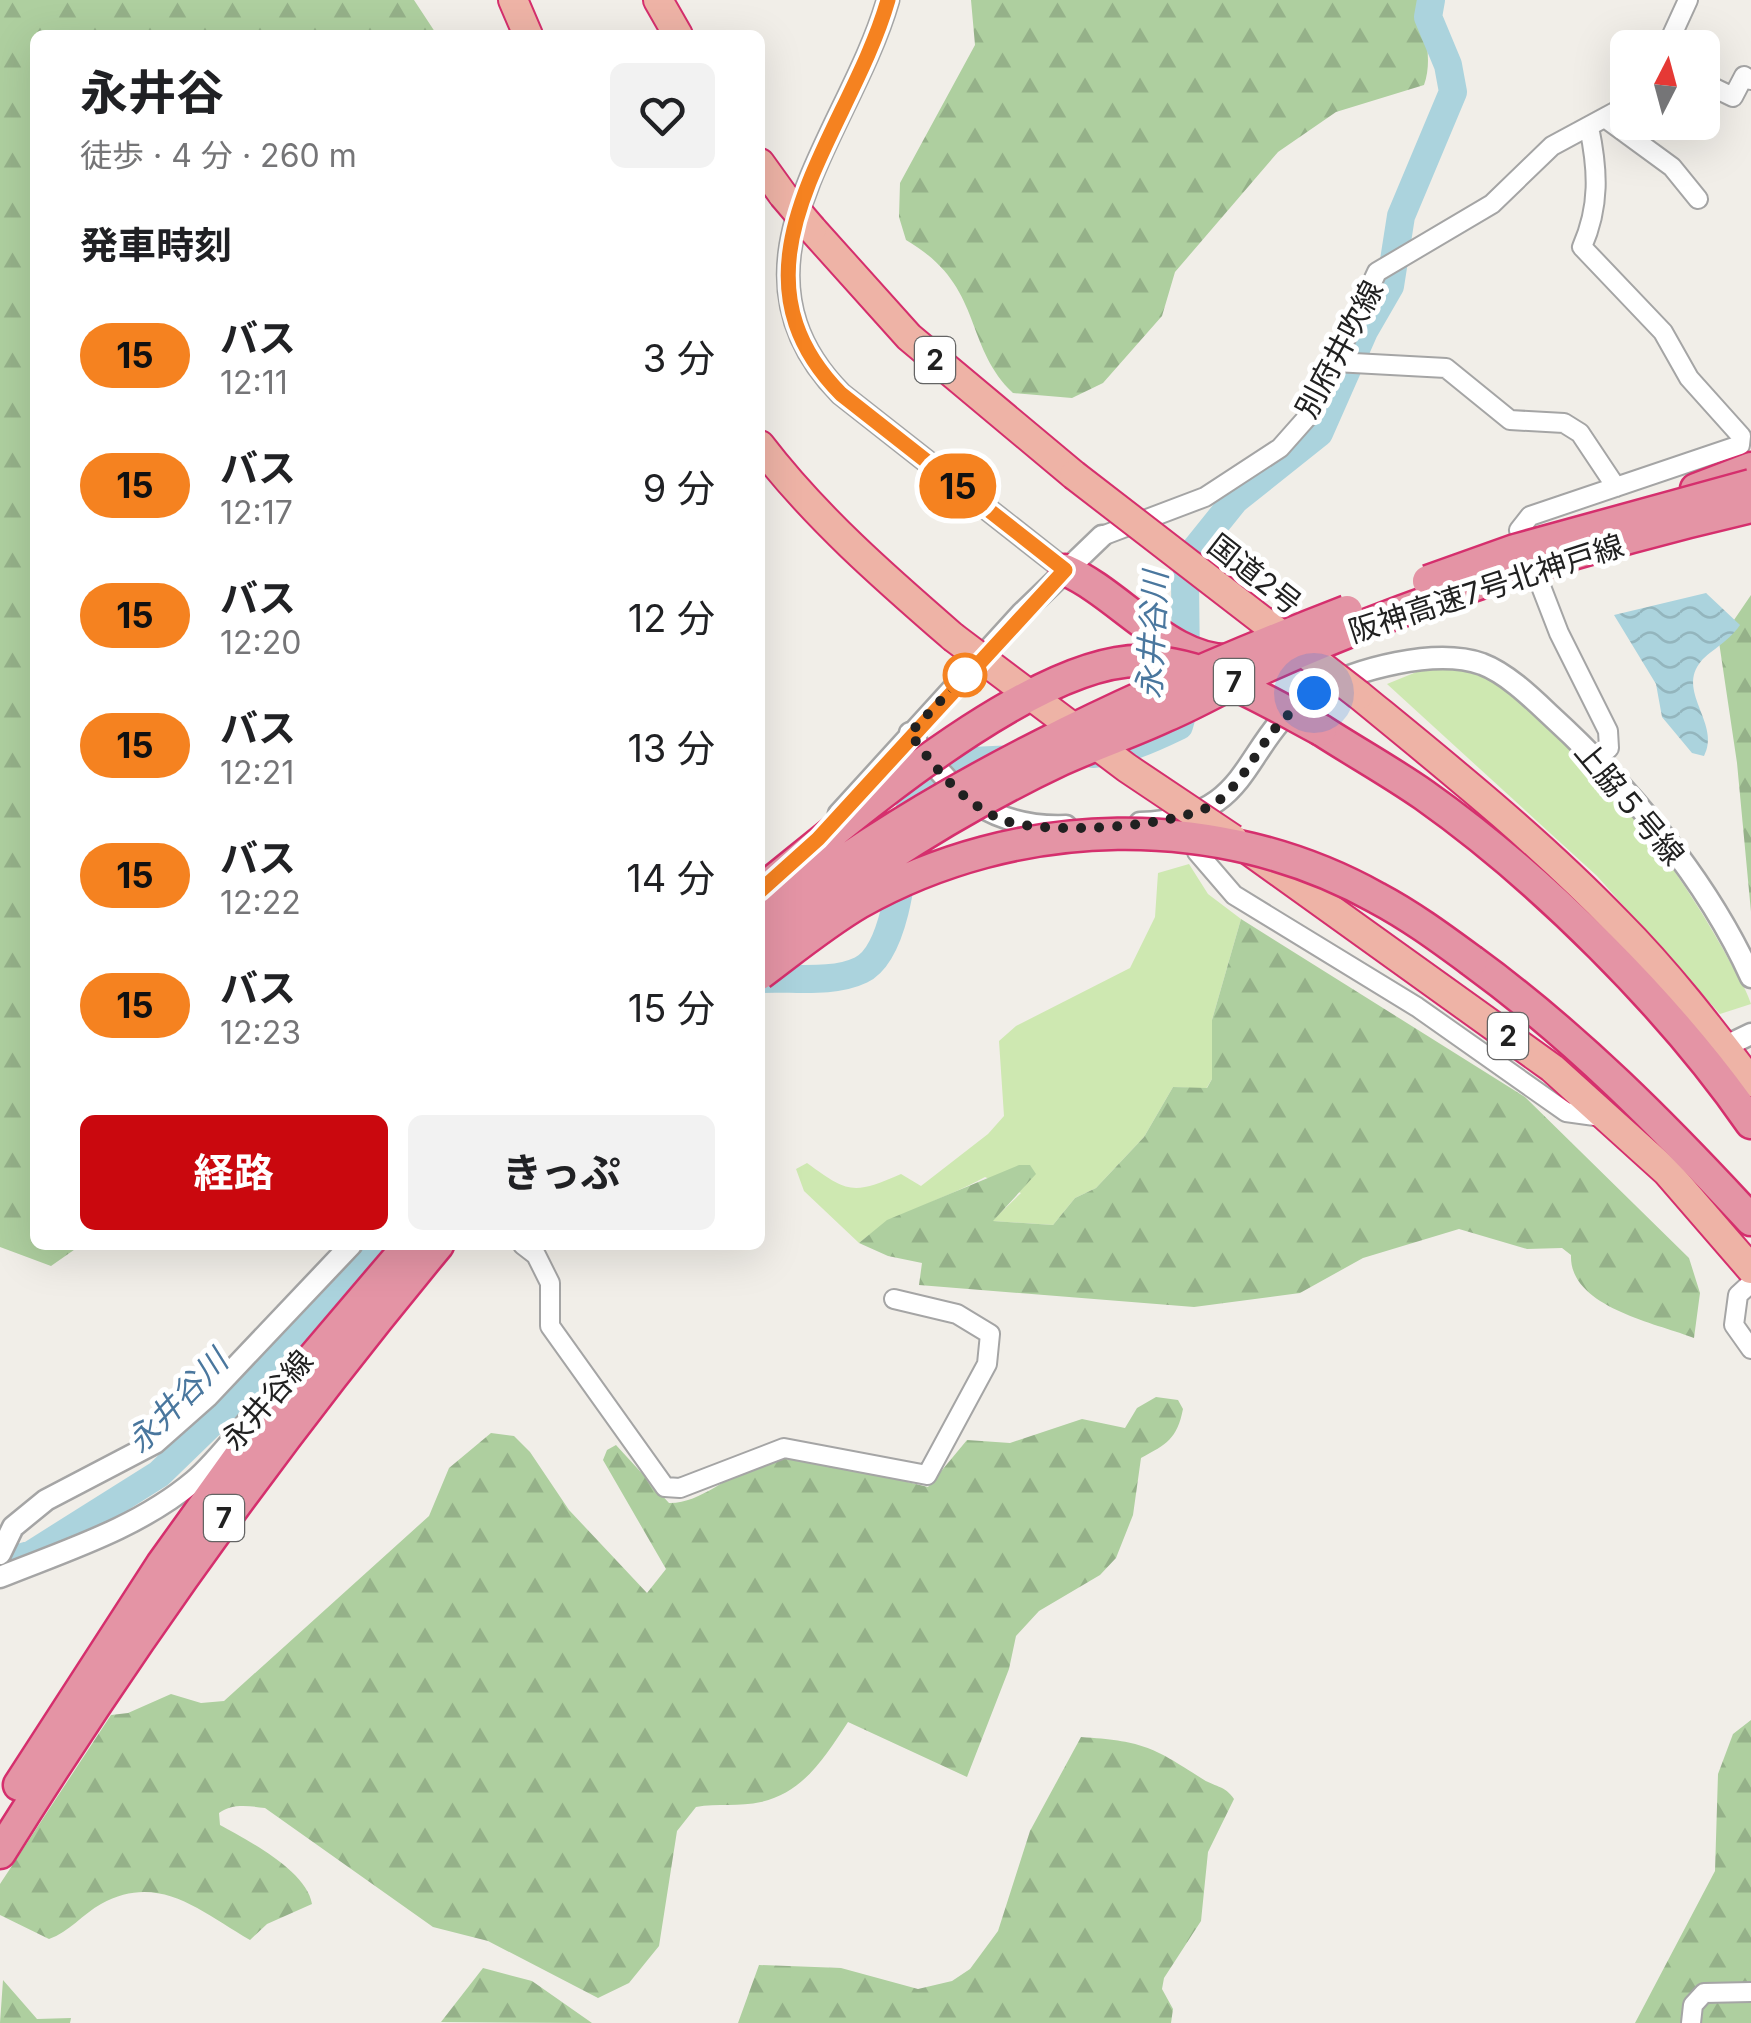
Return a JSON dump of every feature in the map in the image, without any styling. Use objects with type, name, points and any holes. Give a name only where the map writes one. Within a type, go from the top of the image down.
[{"type":"highway","points":[[513,0],[526,30]]},
{"type":"highway","points":[[658,0],[675,30]]},
{"type":"highway","name":"国道2号","points":[[765,171],[909,337],[1074,475],[1359,695],[1495,807],[1618,923],[1751,1082]]},
{"type":"highway","name":"2","points":[[765,452],[786,479],[861,553],[953,637],[1127,768],[1233,839],[1552,1068],[1667,1172],[1751,1269]]},
{"type":"highway","points":[[1065,570],[1090,581],[1183,648],[1201,657],[1235,660],[1751,468]]},
{"type":"highway","name":"阪神高速7号北神戸線","points":[[765,919],[875,840],[962,788],[1256,646],[1515,550],[1751,484]]},
{"type":"highway","name":"阪神高速7号北神戸線","points":[[765,946],[886,860],[968,810],[1060,761],[1167,716],[1266,666],[1398,612],[1504,577],[1751,508]]},
{"type":"highway","points":[[1065,570],[1179,657],[1219,670],[1236,670],[1434,593],[1526,563],[1594,544],[1751,522]]},
{"type":"highway","points":[[765,887],[890,788],[995,716],[1062,676],[1103,664],[1144,660],[1212,675],[1321,730],[1424,796],[1561,909],[1665,1017],[1751,1123]]},
{"type":"highway","points":[[765,970],[858,904],[931,869],[993,850],[1104,832],[1214,840],[1275,855],[1376,897],[1523,998],[1662,1123],[1751,1220]]},
{"type":"highway","name":"7","points":[[0,1814],[162,1564],[283,1395],[403,1250]]},
{"type":"highway","name":"7","points":[[0,1853],[182,1575],[316,1392],[434,1250]]},
{"type":"street","points":[[888,0],[793,234],[786,298],[797,337],[813,366],[841,394],[1065,570]]},
{"type":"street","points":[[1674,30],[1686,3]]},
{"type":"street","points":[[1720,91],[1733,97],[1744,76],[1751,80]]},
{"type":"street","name":"別府井吹線","points":[[765,887],[818,839],[910,733],[1102,536],[1205,497],[1280,448],[1311,413],[1345,362],[1376,272],[1411,255],[1492,204],[1552,146],[1610,115]]},
{"type":"street","points":[[1597,122],[1672,168],[1698,200]]},
{"type":"street","points":[[1528,552],[1518,530],[1530,516],[1740,445],[1741,436],[1689,378],[1663,332],[1582,247],[1594,220],[1597,122]]},
{"type":"street","points":[[1345,362],[1446,368],[1510,420],[1564,423],[1580,434],[1616,487]]},
{"type":"street","points":[[1535,571],[1558,633],[1608,731],[1609,748],[1598,758]]},
{"type":"street","name":"上脇５号線","points":[[910,733],[938,774],[999,820],[1043,826],[1161,822],[1213,806],[1242,780],[1279,724],[1314,693],[1395,663],[1452,656],[1486,665],[1528,694],[1598,758],[1681,861],[1738,948],[1751,978]]},
{"type":"street","points":[[1187,814],[1197,852],[1234,895],[1418,1007],[1566,1112],[1608,1118]]},
{"type":"street","points":[[1724,1048],[1751,1034]]},
{"type":"street","points":[[0,1554],[12,1527],[46,1500],[155,1443],[207,1397],[346,1250]]},
{"type":"street","name":"永井谷線","points":[[0,1577],[122,1528],[196,1480],[403,1250]]},
{"type":"street","points":[[530,1250],[550,1284],[550,1326],[666,1488],[680,1488],[784,1448],[927,1476],[987,1364],[990,1334],[957,1314],[894,1299]]},
{"type":"street","points":[[1751,1283],[1738,1295],[1734,1325],[1751,1349]]},
{"type":"street","points":[[1691,2023],[1693,2005],[1704,1993],[1751,1992]]},
{"type":"green space","points":[[0,0],[414,0],[434,30],[30,30],[30,1250],[74,1250],[51,1266],[0,1247]]},
{"type":"green space","points":[[971,0],[1422,0],[1427,75],[1424,85],[1336,112],[1278,152],[1175,272],[1162,316],[1103,383],[1072,398],[1013,393],[986,355],[949,276],[906,240],[899,217],[900,183],[975,45]]},
{"type":"green space","points":[[1751,595],[1751,912],[1737,763],[1719,642]]},
{"type":"green space","points":[[1436,664],[1474,671],[1495,681],[1528,706],[1593,768],[1678,876],[1751,1004],[1720,1014],[1597,876],[1387,684]]},
{"type":"green space","points":[[1189,864],[1208,894],[1241,919],[1212,1020],[1212,1079],[1206,1089],[1173,1087],[1144,1137],[1096,1188],[1075,1198],[1053,1225],[992,1221],[1021,1193],[985,1177],[904,1215],[859,1243],[804,1191],[796,1169],[807,1163],[851,1188],[901,1174],[921,1186],[988,1134],[1004,1116],[999,1041],[1016,1026],[1130,968],[1155,917],[1158,873]]},
{"type":"green space","points":[[1241,919],[1525,1097],[1689,1258],[1700,1293],[1694,1338],[1638,1319],[1599,1300],[1584,1288],[1574,1273],[1571,1255],[1562,1248],[1527,1249],[1459,1229],[1363,1258],[1300,1293],[1194,1307],[919,1285],[922,1263],[888,1256],[859,1243],[887,1220],[1019,1165],[1030,1165],[1036,1174],[993,1221],[1053,1225],[1075,1198],[1096,1188],[1144,1137],[1173,1087],[1207,1088],[1212,1079],[1212,1020]]},
{"type":"green space","points":[[1156,1397],[1178,1400],[1183,1409],[1181,1419],[1170,1440],[1141,1458],[1133,1515],[1116,1558],[1100,1575],[1039,1611],[1016,1636],[1009,1669],[967,1777],[848,1722],[812,1771],[790,1790],[753,1803],[696,1807],[677,1831],[659,1946],[629,1983],[598,1998],[488,1941],[433,1927],[265,1808],[229,1808],[219,1813],[220,1825],[288,1868],[308,1892],[312,1904],[267,1924],[250,1940],[178,1899],[142,1892],[101,1904],[49,1939],[0,1915],[0,1884],[111,1715],[128,1713],[171,1694],[201,1703],[224,1701],[429,1516],[449,1468],[491,1433],[514,1436],[530,1452],[569,1510],[647,1593],[666,1569],[603,1460],[607,1450],[616,1445],[669,1503],[698,1496],[760,1463],[797,1455],[928,1487],[967,1440],[1010,1443],[1082,1419],[1125,1428],[1137,1408]]},
{"type":"green space","points":[[1751,1720],[1751,2023],[1635,2023],[1715,1871],[1718,1774],[1733,1734]]},
{"type":"green space","points":[[1081,1737],[1145,1747],[1223,1789],[1234,1799],[1208,1852],[1201,1921],[1164,1978],[1162,1989],[1173,2009],[1171,2023],[738,2023],[759,1965],[841,1968],[918,1989],[952,1981],[970,1969],[998,1931],[1030,1831]]},
{"type":"green space","points":[[483,1968],[532,1981],[592,2023],[441,2022]]},
{"type":"green space","points":[[3,1980],[37,2019],[71,2018],[70,2023],[0,2023]]},
{"type":"water","points":[[1706,593],[1740,625],[1703,659],[1694,675],[1693,686],[1707,733],[1704,756],[1692,753],[1662,717],[1656,684],[1614,615]]},
{"type":"waterway","name":"永井谷川","points":[[1186,669],[1185,580],[1194,551],[1235,500],[1319,433],[1364,331],[1390,286],[1401,216],[1453,92],[1448,65],[1428,17],[1431,0]]},
{"type":"waterway","name":"永井谷川","points":[[1093,754],[1127,748],[1179,726],[1183,712]]},
{"type":"waterway","name":"永井谷川","points":[[765,979],[837,977],[861,970],[875,958],[894,915],[913,787],[950,762],[1015,759]]},
{"type":"waterway","name":"永井谷川","points":[[0,1564],[32,1554],[159,1474],[224,1411],[369,1250]]},
{"type":"bus line","name":"15","points":[[765,887],[818,839],[910,733],[1065,570],[841,394],[813,366],[797,337],[786,298],[786,268],[793,234],[809,186],[888,0]]},
{"type":"route","points":[[965,675],[910,733],[938,774],[999,820],[1043,826],[1161,822],[1213,806],[1242,780],[1279,724],[1314,693]]}]
